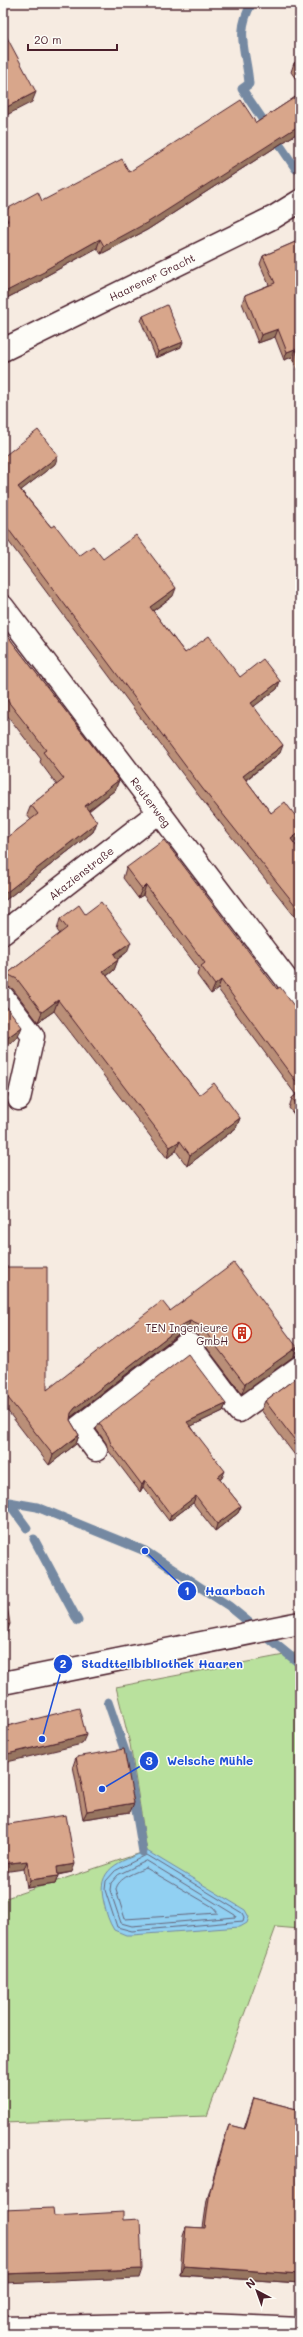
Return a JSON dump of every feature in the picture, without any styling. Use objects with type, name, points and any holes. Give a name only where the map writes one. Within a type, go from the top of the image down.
[{"type":"street","name":"Haarener Gracht","points":[[3,350],[274,217],[300,201]]},
{"type":"street","name":"Reuterweg","points":[[3,607],[300,997]]},
{"type":"street","name":"Akazienstraße","points":[[3,933],[159,812]]},
{"type":"street","points":[[3,997],[33,1036],[19,1099]]},
{"type":"street","points":[[96,1450],[80,1427],[188,1343],[239,1411],[300,1367]]},
{"type":"street","points":[[3,1683],[294,1624]]},
{"type":"street","points":[[3,2328],[183,2324],[300,2329]]},
{"type":"green space","points":[[300,1652],[300,1929],[276,1927],[207,2116],[3,2123],[3,1899],[147,1851],[130,1744],[116,1687]]},
{"type":"water","points":[[147,1851],[245,1910],[249,1917],[247,1923],[240,1927],[132,1935],[126,1935],[114,1930],[109,1921],[102,1891],[106,1874],[119,1863]]},
{"type":"building","points":[[3,30],[36,92],[3,109]]},
{"type":"building","points":[[300,59],[300,71],[294,63]]},
{"type":"building","points":[[300,94],[300,125],[150,221],[104,246],[100,239],[45,270],[46,271],[3,293],[3,223],[8,221],[3,211],[38,192],[42,201],[122,159],[129,172],[241,100],[256,123]]},
{"type":"building","points":[[300,240],[300,362],[295,349],[287,352],[278,329],[261,335],[245,295],[275,283],[263,256]]},
{"type":"building","points":[[167,305],[183,342],[158,352],[143,316]]},
{"type":"building","points":[[38,430],[58,456],[18,487],[51,527],[55,525],[79,556],[93,546],[103,559],[136,535],[176,588],[150,607],[185,653],[209,636],[240,677],[263,659],[280,681],[251,703],[283,745],[243,776],[271,813],[285,802],[300,822],[300,832],[291,839],[300,851],[300,911],[202,788],[3,522],[3,457]]},
{"type":"building","points":[[3,630],[119,780],[85,806],[97,822],[3,895],[3,841],[38,814],[31,805],[64,779],[43,752],[46,750],[3,695]]},
{"type":"building","points":[[164,840],[277,989],[280,987],[300,1014],[300,1087],[221,980],[215,985],[201,966],[205,963],[146,885],[142,889],[126,868]]},
{"type":"building","points":[[101,902],[131,942],[114,954],[118,960],[103,971],[199,1095],[214,1083],[240,1118],[190,1155],[180,1141],[170,1147],[58,1000],[42,1012],[17,979],[7,974],[67,928],[60,919],[79,905],[85,914]]},
{"type":"building","points":[[3,1002],[22,1027],[3,1041]]},
{"type":"building","points":[[300,1092],[300,1109],[292,1098]]},
{"type":"building","points":[[234,1263],[297,1347],[245,1384],[201,1326],[190,1321],[184,1324],[75,1408],[71,1413],[70,1420],[79,1435],[53,1455],[5,1394],[3,1394],[3,1267],[47,1267],[47,1390],[162,1301],[170,1311]]},
{"type":"building","points":[[188,1354],[226,1404],[187,1422],[225,1471],[218,1477],[241,1506],[217,1524],[196,1496],[171,1515],[145,1480],[142,1485],[111,1444],[108,1436],[99,1423]]},
{"type":"building","points":[[300,1375],[300,1447],[265,1401]]},
{"type":"building","points":[[3,1581],[10,1624],[3,1625]]},
{"type":"building","points":[[79,1708],[86,1735],[3,1755],[3,1727]]},
{"type":"building","points":[[124,1749],[134,1803],[87,1811],[76,1757]]},
{"type":"building","points":[[66,1815],[75,1864],[57,1867],[58,1876],[30,1880],[27,1861],[3,1864],[3,1825]]},
{"type":"building","points":[[254,2098],[300,2110],[300,2274],[183,2266],[186,2227],[205,2228],[210,2191],[229,2125],[245,2129]]},
{"type":"building","points":[[53,2208],[54,2216],[123,2212],[123,2220],[140,2219],[142,2269],[3,2274],[3,2210]]},
{"type":"waterway","points":[[252,3],[244,24],[243,34],[249,84],[242,89],[296,169]]},
{"type":"waterway","points":[[3,1501],[37,1507],[145,1551],[229,1606],[300,1664]]},
{"type":"waterway","points":[[8,1502],[27,1528]]},
{"type":"waterway","points":[[34,1539],[78,1621]]},
{"type":"waterway","points":[[108,1702],[127,1757],[143,1852]]},
{"type":"place","name":"TEN Ingenieure GmbH","points":[[242,1333]]},
{"type":"place","name":"Haarbach","points":[[145,1551]]},
{"type":"place","name":"Stadtteilbibliothek Haaren","points":[[42,1739]]},
{"type":"place","name":"Welsche Mühle","points":[[102,1789]]}]
